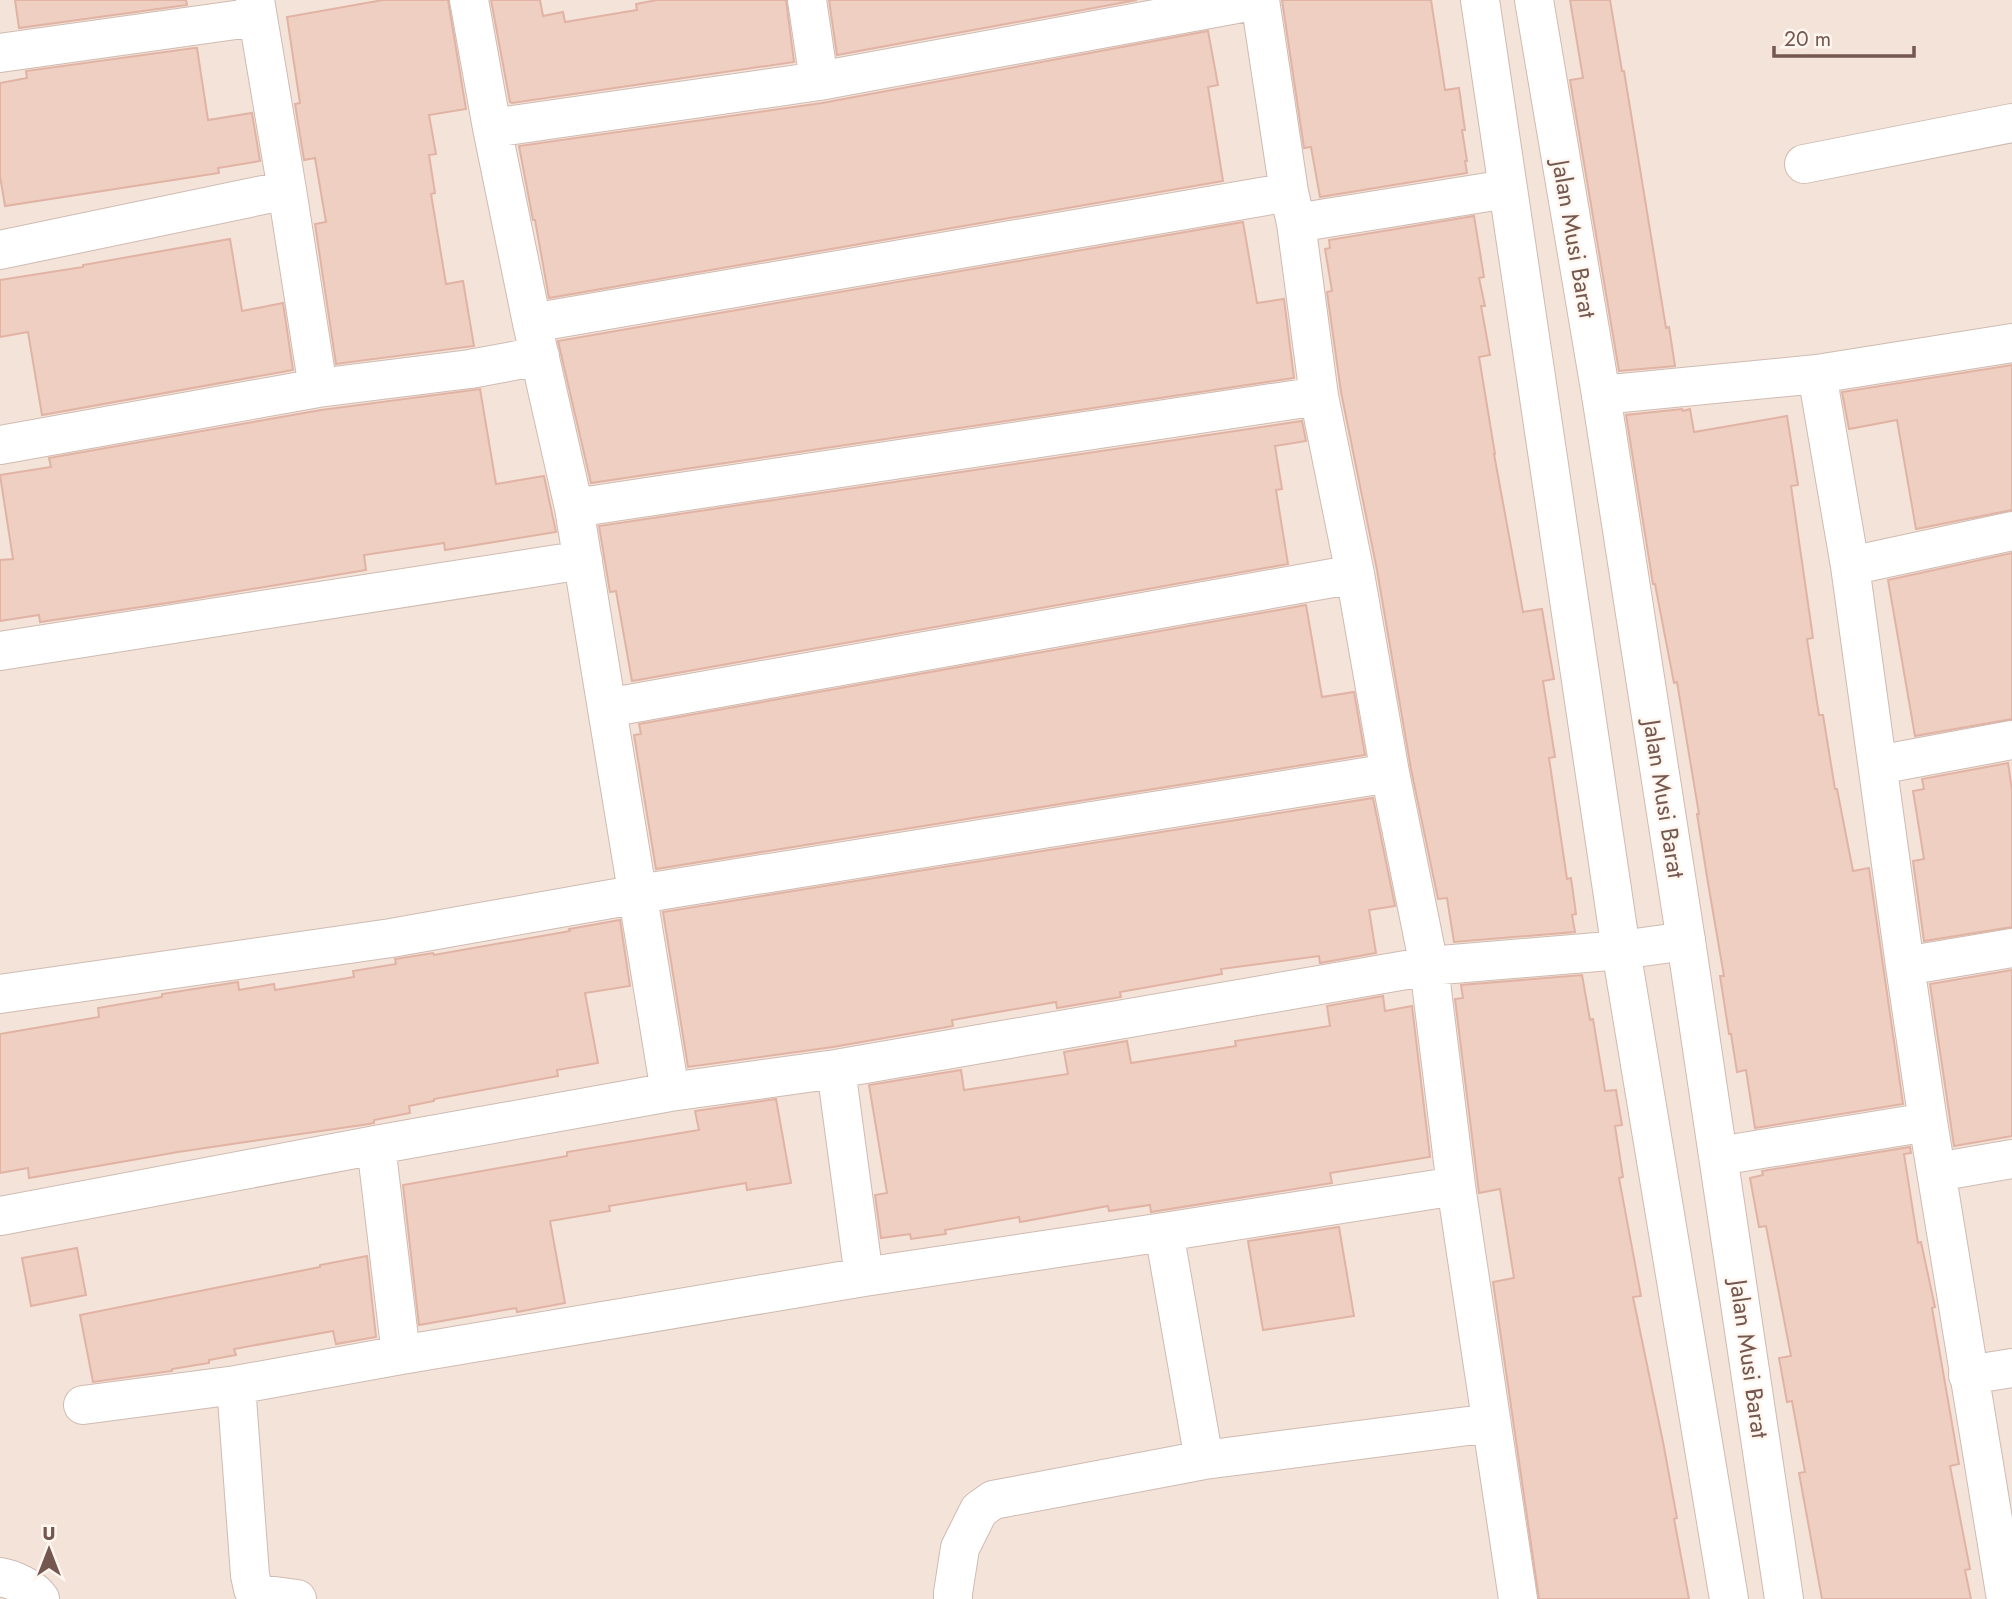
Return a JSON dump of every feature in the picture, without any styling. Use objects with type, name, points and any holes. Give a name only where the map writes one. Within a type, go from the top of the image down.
[{"type":"street","points":[[469,0],[492,128],[574,508],[670,1092]]},
{"type":"street","points":[[807,0],[818,81]]},
{"type":"street","points":[[492,128],[818,81],[1259,0],[1293,207],[1319,396],[1429,966],[1456,1186],[1518,1599]]},
{"type":"street","points":[[1480,0],[1621,950],[1729,1599]]},
{"type":"street","name":"Jalan Musi Barat","points":[[1534,0],[1601,395],[1719,1156],[1784,1599]]},
{"type":"street","points":[[0,53],[256,9],[288,190],[318,388]]},
{"type":"street","points":[[1804,164],[2012,123]]},
{"type":"street","points":[[0,445],[318,388],[470,369],[536,339],[1293,207],[1507,189],[1564,179]]},
{"type":"street","points":[[0,250],[288,190]]},
{"type":"street","points":[[1601,395],[1817,374],[2012,343]]},
{"type":"street","points":[[1817,374],[1850,566],[1928,1122],[1968,1375],[2007,1593]]},
{"type":"street","points":[[574,508],[1319,396]]},
{"type":"street","points":[[1850,566],[2012,531]]},
{"type":"street","points":[[0,651],[583,561]]},
{"type":"street","points":[[607,708],[1355,574]]},
{"type":"street","points":[[1878,765],[2012,740]]},
{"type":"street","points":[[0,994],[391,938],[639,894],[1390,774]]},
{"type":"street","points":[[0,1216],[376,1144],[670,1092],[836,1069],[1429,966],[1621,950],[1686,941]]},
{"type":"street","points":[[1905,966],[2012,948]]},
{"type":"street","points":[[836,1069],[863,1277]]},
{"type":"street","points":[[1719,1156],[1928,1122]]},
{"type":"street","points":[[376,1144],[401,1355]]},
{"type":"street","points":[[1937,1172],[2012,1159]]},
{"type":"street","points":[[83,1405],[236,1385],[863,1277],[1456,1186]]},
{"type":"street","points":[[1164,1232],[1204,1460]]},
{"type":"street","points":[[1968,1375],[2012,1368]]},
{"type":"street","points":[[236,1385],[253,1589],[260,1594],[297,1599]]},
{"type":"street","points":[[954,1599],[960,1548],[979,1510],[993,1500],[1204,1460],[1491,1423]]},
{"type":"street","points":[[0,1577],[37,1594],[40,1599]]},
{"type":"shaded area","points":[[0,0],[2012,0],[2012,1599],[0,1599]]},
{"type":"building","points":[[15,0],[186,0],[187,5],[19,28]]},
{"type":"building","points":[[383,0],[448,0],[466,109],[429,115],[436,154],[429,155],[435,193],[431,194],[446,284],[463,281],[474,346],[336,364],[315,224],[326,222],[315,158],[304,160],[295,104],[300,103],[287,17]]},
{"type":"building","points":[[491,0],[540,0],[543,16],[563,12],[565,22],[637,10],[636,4],[657,0],[786,0],[794,62],[512,103]]},
{"type":"building","points":[[829,0],[1137,0],[837,55]]},
{"type":"building","points":[[1282,0],[1431,0],[1445,90],[1459,88],[1467,173],[1320,197],[1311,147],[1304,148]]},
{"type":"building","points":[[1570,0],[1610,0],[1666,328],[1669,327],[1675,366],[1619,371],[1570,80],[1583,78]]},
{"type":"building","points":[[1208,31],[1218,85],[1208,87],[1223,181],[549,298],[519,146],[822,103]]},
{"type":"building","points":[[197,48],[208,120],[252,113],[260,161],[218,168],[219,173],[5,206],[0,176],[0,83],[27,78],[26,71]]},
{"type":"building","points":[[1474,216],[1484,277],[1479,278],[1485,306],[1481,306],[1490,355],[1479,357],[1523,612],[1542,609],[1554,679],[1543,681],[1555,757],[1549,758],[1567,879],[1571,878],[1576,914],[1572,915],[1575,932],[1454,942],[1447,898],[1438,899],[1411,769],[1377,570],[1341,392],[1327,292],[1332,291],[1325,249],[1330,248],[1329,240]]},
{"type":"building","points":[[1243,222],[1257,303],[1284,299],[1294,378],[591,483],[558,341]]},
{"type":"building","points":[[230,239],[242,311],[283,303],[293,370],[42,415],[28,332],[0,337],[0,280]]},
{"type":"building","points":[[2012,365],[2012,510],[1916,529],[1897,420],[1849,429],[1842,392]]},
{"type":"building","points":[[480,389],[496,484],[544,476],[556,532],[445,550],[444,543],[364,555],[366,570],[174,602],[40,622],[39,615],[0,621],[0,560],[13,559],[0,475],[51,467],[49,458],[321,410]]},
{"type":"building","points":[[1690,409],[1694,432],[1787,416],[1798,485],[1791,486],[1813,638],[1807,639],[1819,715],[1823,715],[1835,789],[1853,871],[1869,868],[1903,1104],[1755,1128],[1746,1070],[1737,1072],[1720,976],[1724,976],[1677,682],[1674,683],[1653,584],[1626,415]]},
{"type":"building","points":[[1302,421],[1306,441],[1275,446],[1282,489],[1276,490],[1288,564],[632,681],[616,591],[610,592],[599,526]]},
{"type":"building","points":[[2012,553],[2012,719],[1915,736],[1888,580]]},
{"type":"building","points":[[1306,605],[1322,697],[1354,692],[1365,755],[656,869],[634,735],[641,734],[639,724]]},
{"type":"building","points":[[2008,763],[2012,790],[2012,927],[1924,941],[1913,861],[1924,859],[1913,791],[1924,789],[1922,779]]},
{"type":"building","points":[[1373,798],[1395,906],[1369,910],[1376,953],[1320,963],[1319,956],[1221,969],[1222,974],[1120,992],[1121,997],[1057,1008],[1056,1002],[952,1020],[953,1026],[833,1047],[688,1067],[663,912]]},
{"type":"building","points":[[620,920],[630,986],[585,993],[598,1063],[557,1070],[558,1076],[434,1099],[409,1106],[410,1113],[374,1120],[374,1123],[369,1124],[178,1152],[29,1178],[28,1168],[0,1173],[0,1034],[99,1017],[98,1008],[162,997],[162,994],[238,982],[239,990],[274,984],[275,990],[354,977],[353,971],[396,964],[395,959],[434,955]]},
{"type":"building","points":[[2012,970],[2012,1136],[1954,1146],[1930,984]]},
{"type":"building","points":[[1582,975],[1590,1020],[1593,1019],[1605,1091],[1616,1090],[1622,1125],[1615,1126],[1623,1177],[1619,1178],[1641,1296],[1633,1297],[1663,1442],[1689,1599],[1539,1599],[1493,1282],[1514,1278],[1500,1189],[1479,1193],[1455,999],[1463,998],[1461,985]]},
{"type":"building","points":[[1383,996],[1385,1011],[1412,1006],[1430,1157],[1330,1173],[1332,1183],[1151,1212],[1150,1205],[1109,1211],[1108,1206],[1020,1222],[1019,1217],[911,1239],[910,1234],[881,1238],[875,1195],[887,1193],[869,1085],[961,1070],[964,1090],[1068,1074],[1064,1052],[1127,1041],[1131,1063],[1236,1046],[1235,1041],[1330,1026],[1327,1006]]},
{"type":"building","points":[[776,1099],[791,1183],[747,1190],[746,1183],[609,1206],[610,1211],[550,1221],[565,1303],[517,1312],[516,1308],[419,1325],[403,1185],[567,1156],[567,1152],[699,1130],[695,1111]]},
{"type":"building","points":[[1910,1147],[1911,1153],[1904,1154],[1918,1243],[1921,1242],[1935,1307],[1932,1308],[1959,1464],[1950,1466],[1970,1569],[1965,1570],[1971,1599],[1822,1599],[1799,1473],[1805,1472],[1792,1401],[1787,1402],[1779,1358],[1791,1356],[1766,1226],[1759,1227],[1750,1178],[1763,1175],[1762,1171]]},
{"type":"building","points":[[1339,1227],[1354,1316],[1263,1330],[1248,1241]]},
{"type":"building","points":[[77,1248],[86,1295],[31,1306],[22,1258]]},
{"type":"building","points":[[367,1256],[376,1337],[336,1344],[333,1331],[234,1349],[236,1355],[172,1371],[93,1382],[80,1315]]}]
